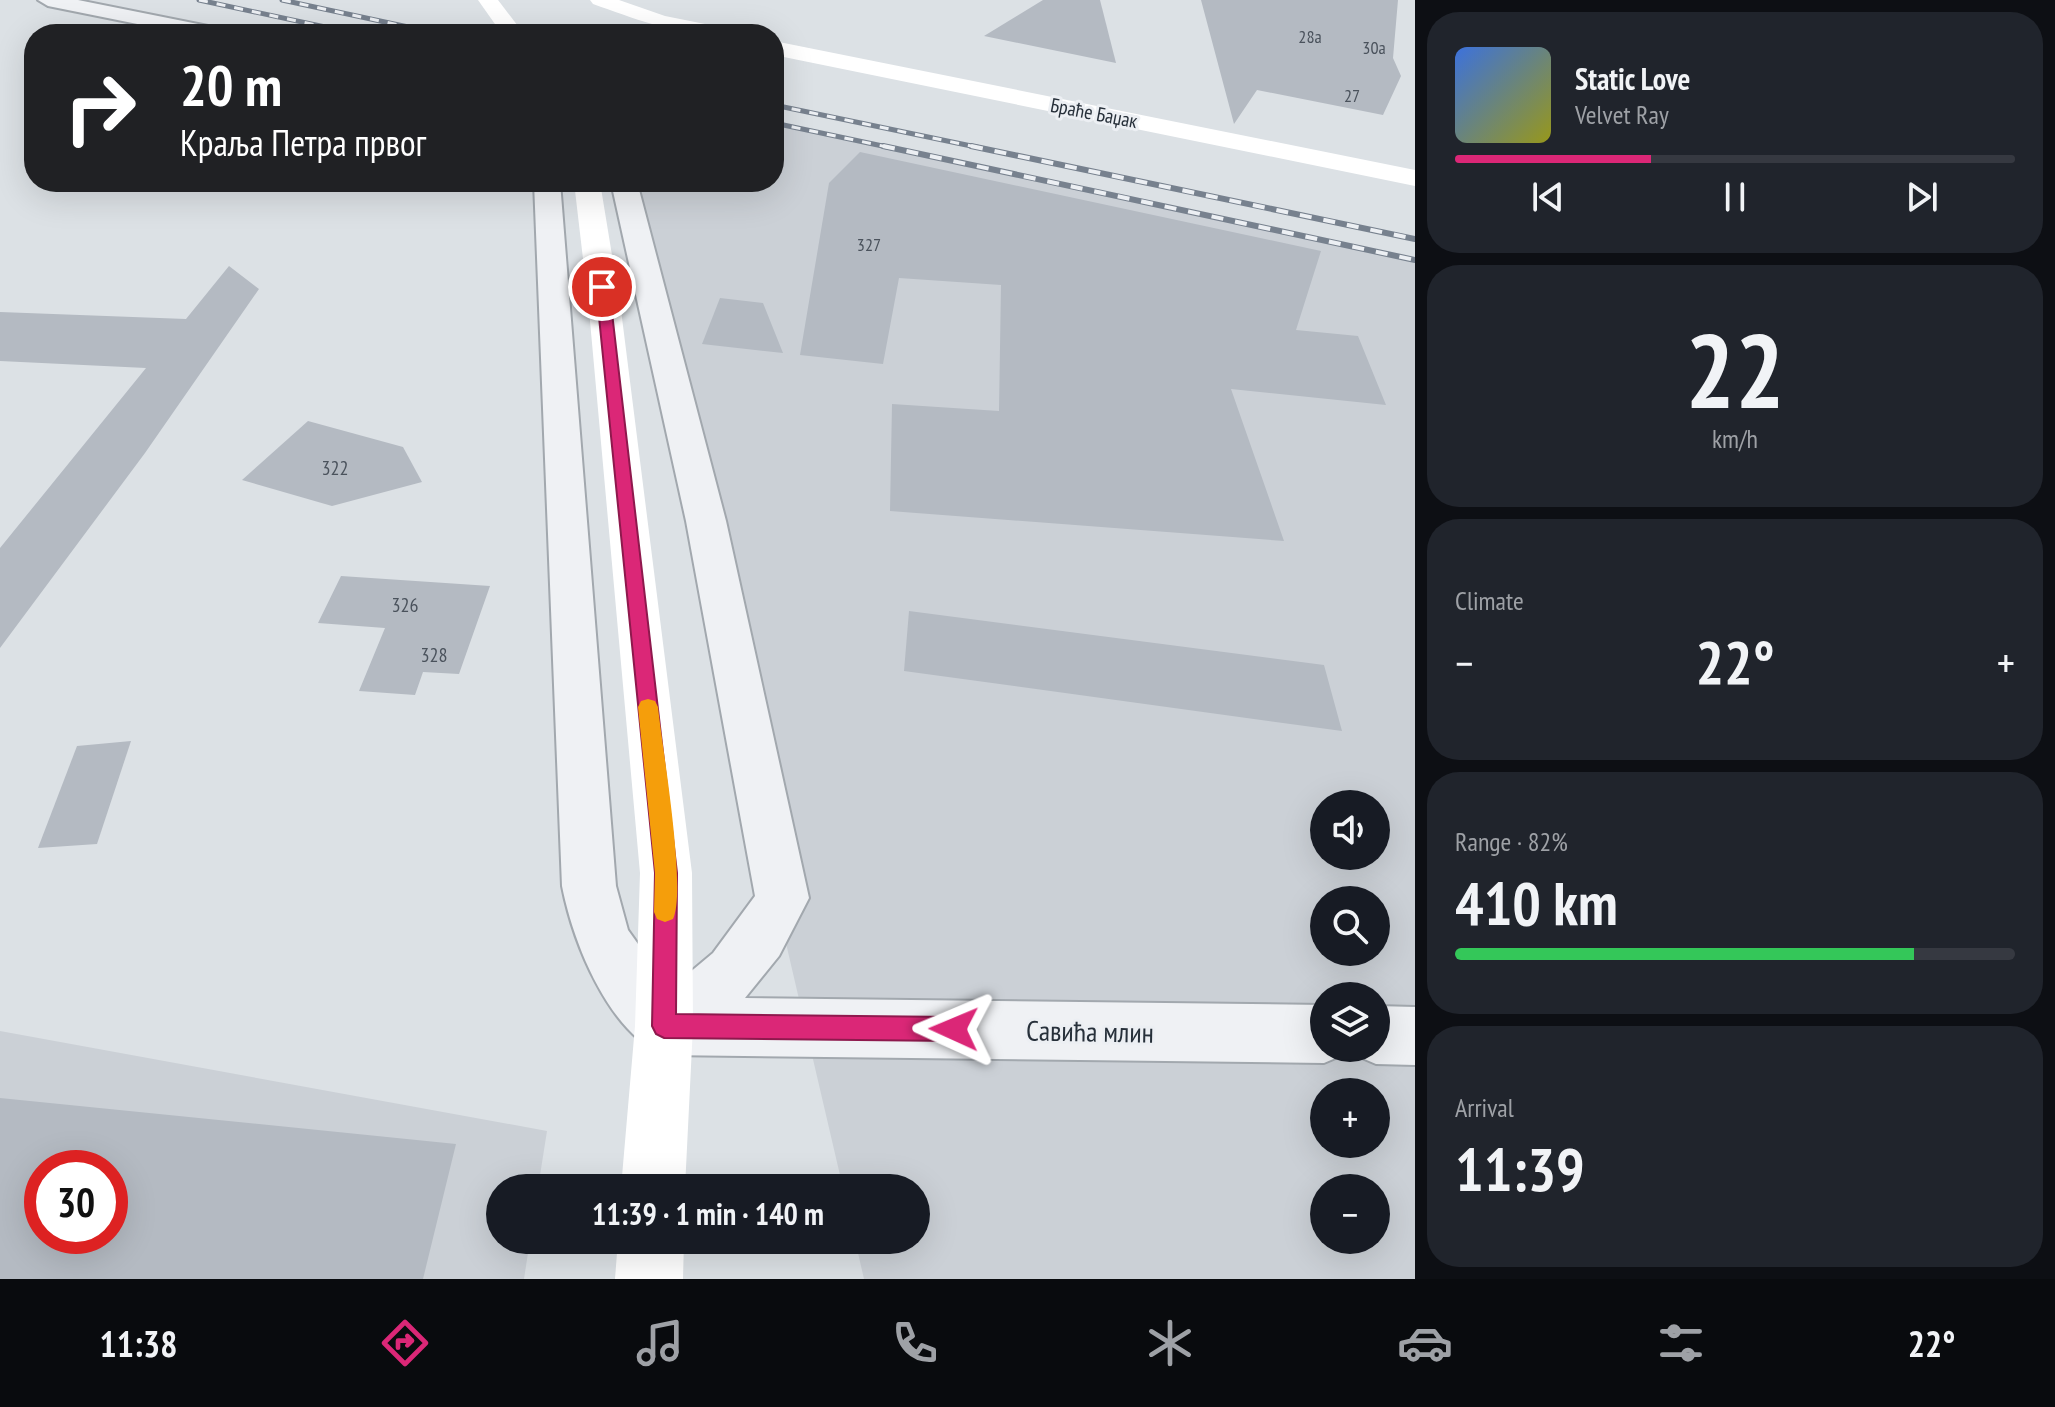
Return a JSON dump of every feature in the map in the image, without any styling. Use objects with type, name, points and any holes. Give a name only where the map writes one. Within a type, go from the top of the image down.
[{"type":"main road","points":[[488,0],[506,24]]},
{"type":"main road","points":[[600,0],[676,24]]},
{"type":"main road","points":[[642,0],[697,24]]},
{"type":"main road","name":"Браће Баџак","points":[[784,50],[1415,178]]},
{"type":"main road","points":[[588,192],[607,326],[666,873],[664,1026],[654,1174]]},
{"type":"main road","points":[[649,1279],[650,1254]]},
{"type":"street","points":[[48,0],[168,24]]},
{"type":"street","points":[[548,192],[589,886],[605,947],[622,977],[664,1026],[701,1004],[729,978],[757,945],[782,898],[706,521],[626,192]]},
{"type":"street","name":"Савића млин","points":[[664,1026],[1310,1034]]},
{"type":"street","points":[[1390,1035],[1415,1036]]},
{"type":"shaded area","points":[[784,124],[1415,262],[1415,1279],[864,1279],[858,1254],[930,1254],[930,1174],[840,1174],[655,381],[623,192],[784,192]]},
{"type":"shaded area","points":[[0,1031],[547,1131],[540,1174],[486,1174],[486,1254],[528,1254],[524,1279],[0,1279]]},
{"type":"building","points":[[1043,0],[1100,0],[1116,63],[984,36]]},
{"type":"building","points":[[1201,0],[1398,0],[1393,58],[1401,76],[1383,115],[1257,90],[1234,124]]},
{"type":"building","points":[[860,152],[1321,251],[1296,330],[1358,336],[1386,405],[1231,389],[1284,541],[890,511],[892,404],[999,411],[1001,285],[899,278],[883,364],[800,355],[829,183]]},
{"type":"building","points":[[229,266],[259,289],[145,453],[0,648],[0,548],[146,368],[0,361],[0,312],[186,319]]},
{"type":"building","points":[[720,298],[763,303],[783,353],[702,344]]},
{"type":"building","points":[[308,421],[403,447],[422,482],[332,506],[242,480]]},
{"type":"building","points":[[341,576],[490,586],[459,674],[423,672],[415,695],[359,691],[385,628],[318,623]]},
{"type":"building","points":[[909,611],[1324,665],[1342,731],[904,671]]},
{"type":"building","points":[[131,741],[97,844],[38,848],[77,746]]},
{"type":"building","points":[[0,1098],[456,1144],[423,1279],[0,1279]]},
{"type":"railway","points":[[199,0],[311,24]]},
{"type":"railway","points":[[282,0],[394,24]]},
{"type":"railway","points":[[784,107],[981,148]]},
{"type":"railway","points":[[784,125],[892,148]]},
{"type":"railway","points":[[883,146],[1415,260]]},
{"type":"railway","points":[[971,146],[1415,239]]},
{"type":"slow traffic","points":[[648,707],[666,873],[665,912]]},
{"type":"route","points":[[602,287],[666,873],[664,1026],[954,1029]]}]
